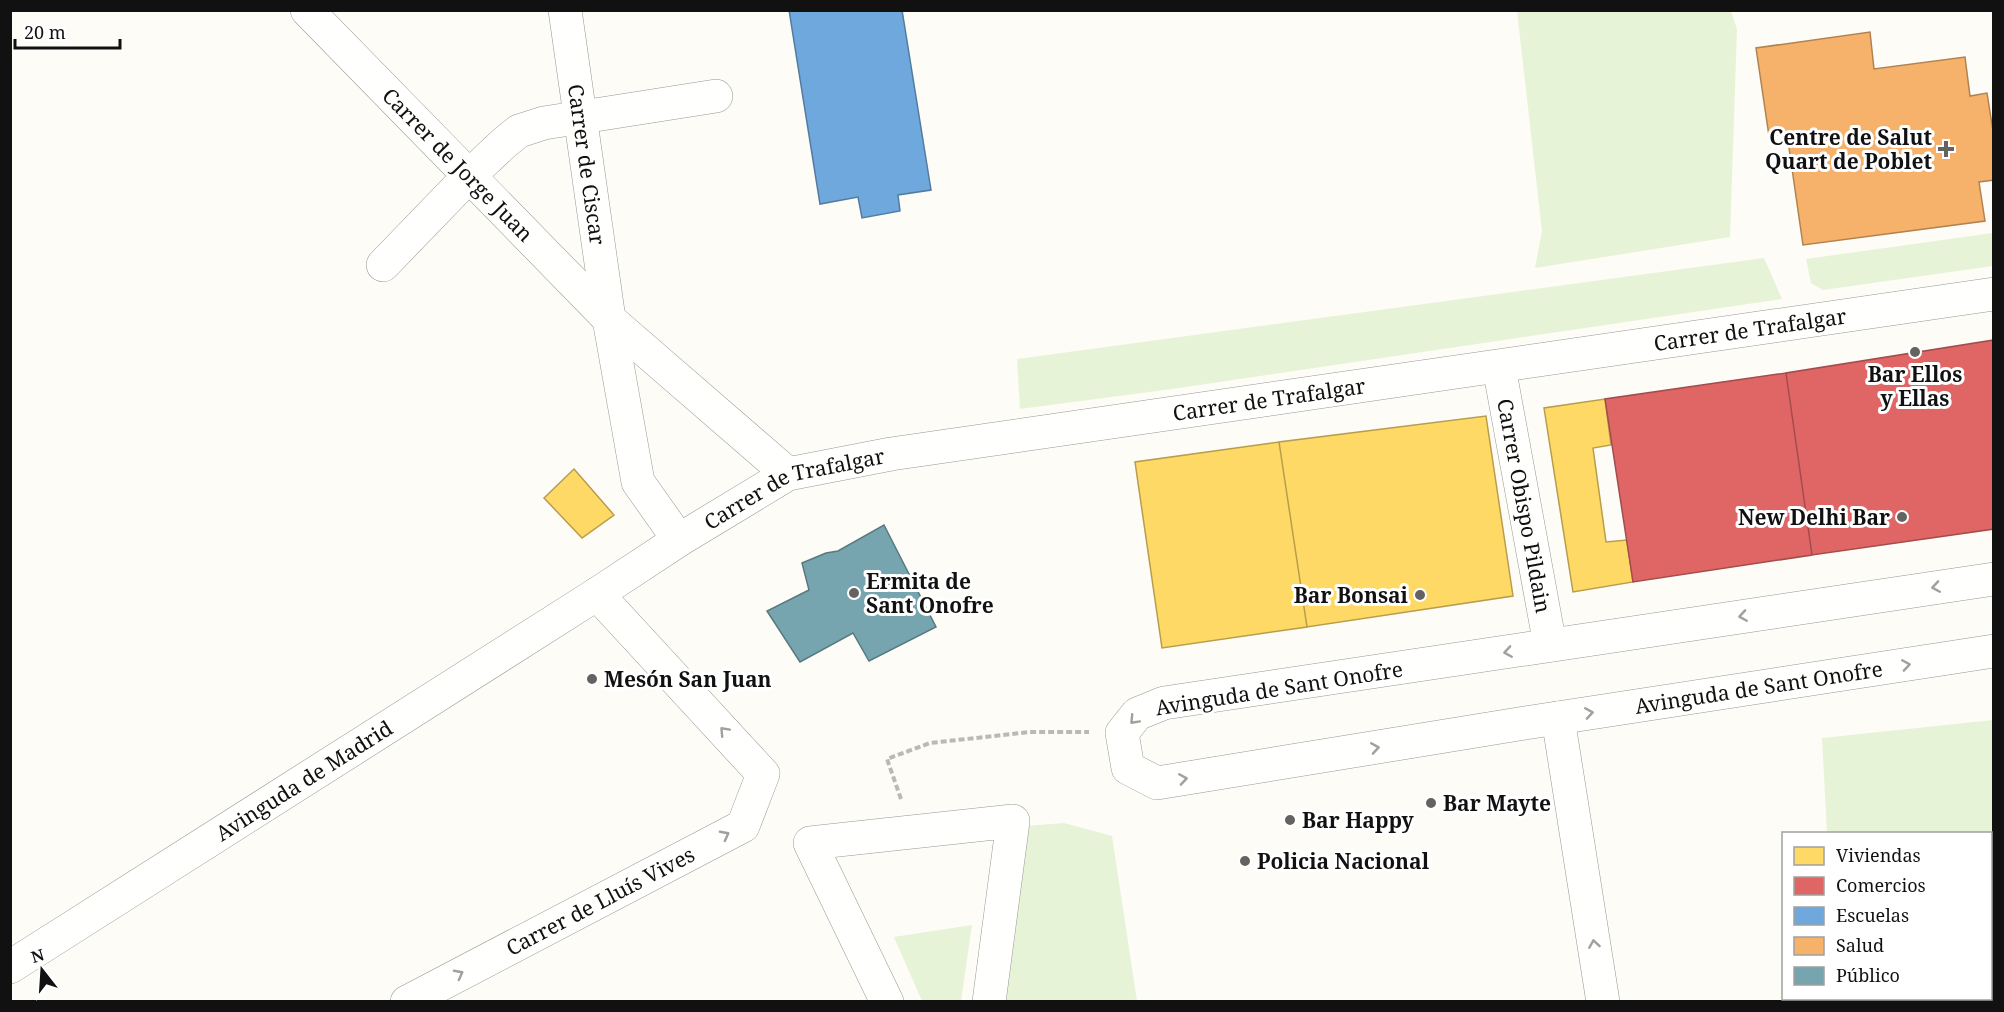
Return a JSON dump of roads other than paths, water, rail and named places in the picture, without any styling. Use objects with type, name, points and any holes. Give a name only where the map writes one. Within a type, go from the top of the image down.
[{"type":"street","name":"Carrer de Jorge Juan","points":[[307,10],[609,319],[788,474]]},
{"type":"street","name":"Carrer de Ciscar","points":[[565,10],[609,319],[638,482],[679,540]]},
{"type":"street","points":[[383,265],[469,176],[519,132],[544,123],[716,96]]},
{"type":"street","name":"Carrer de Trafalgar","points":[[597,594],[679,540],[788,474],[891,454],[1987,297]]},
{"type":"street","name":"Carrer Obispo Pildain","points":[[1499,367],[1550,645]]},
{"type":"street","name":"Avinguda de Sant Onofre","points":[[1994,579],[1164,703],[1137,714],[1122,733],[1128,768],[1157,783],[1994,651]]},
{"type":"street","name":"Carrer de Lluís Vives","points":[[408,1002],[743,826],[763,774],[597,594]]},
{"type":"street","name":"Avinguda de Madrid","points":[[10,967],[597,594]]},
{"type":"street","points":[[1558,718],[1603,1002]]},
{"type":"street","points":[[887,1002],[810,843],[1013,821],[989,1002]]},
{"type":"place","name":"Centre de Salut Quart de Poblet","points":[[1946,149]]},
{"type":"place","name":"Bar Ellos y Ellas","points":[[1915,352]]},
{"type":"place","name":"New Delhi Bar","points":[[1902,517]]},
{"type":"place","name":"Ermita de Sant Onofre","points":[[854,593]]},
{"type":"place","name":"Bar Bonsai","points":[[1420,595]]},
{"type":"place","name":"Mesón San Juan","points":[[592,679]]},
{"type":"place","name":"Bar Mayte","points":[[1431,803]]},
{"type":"place","name":"Bar Happy","points":[[1290,820]]},
{"type":"place","name":"Policia Nacional","points":[[1245,861]]}]
